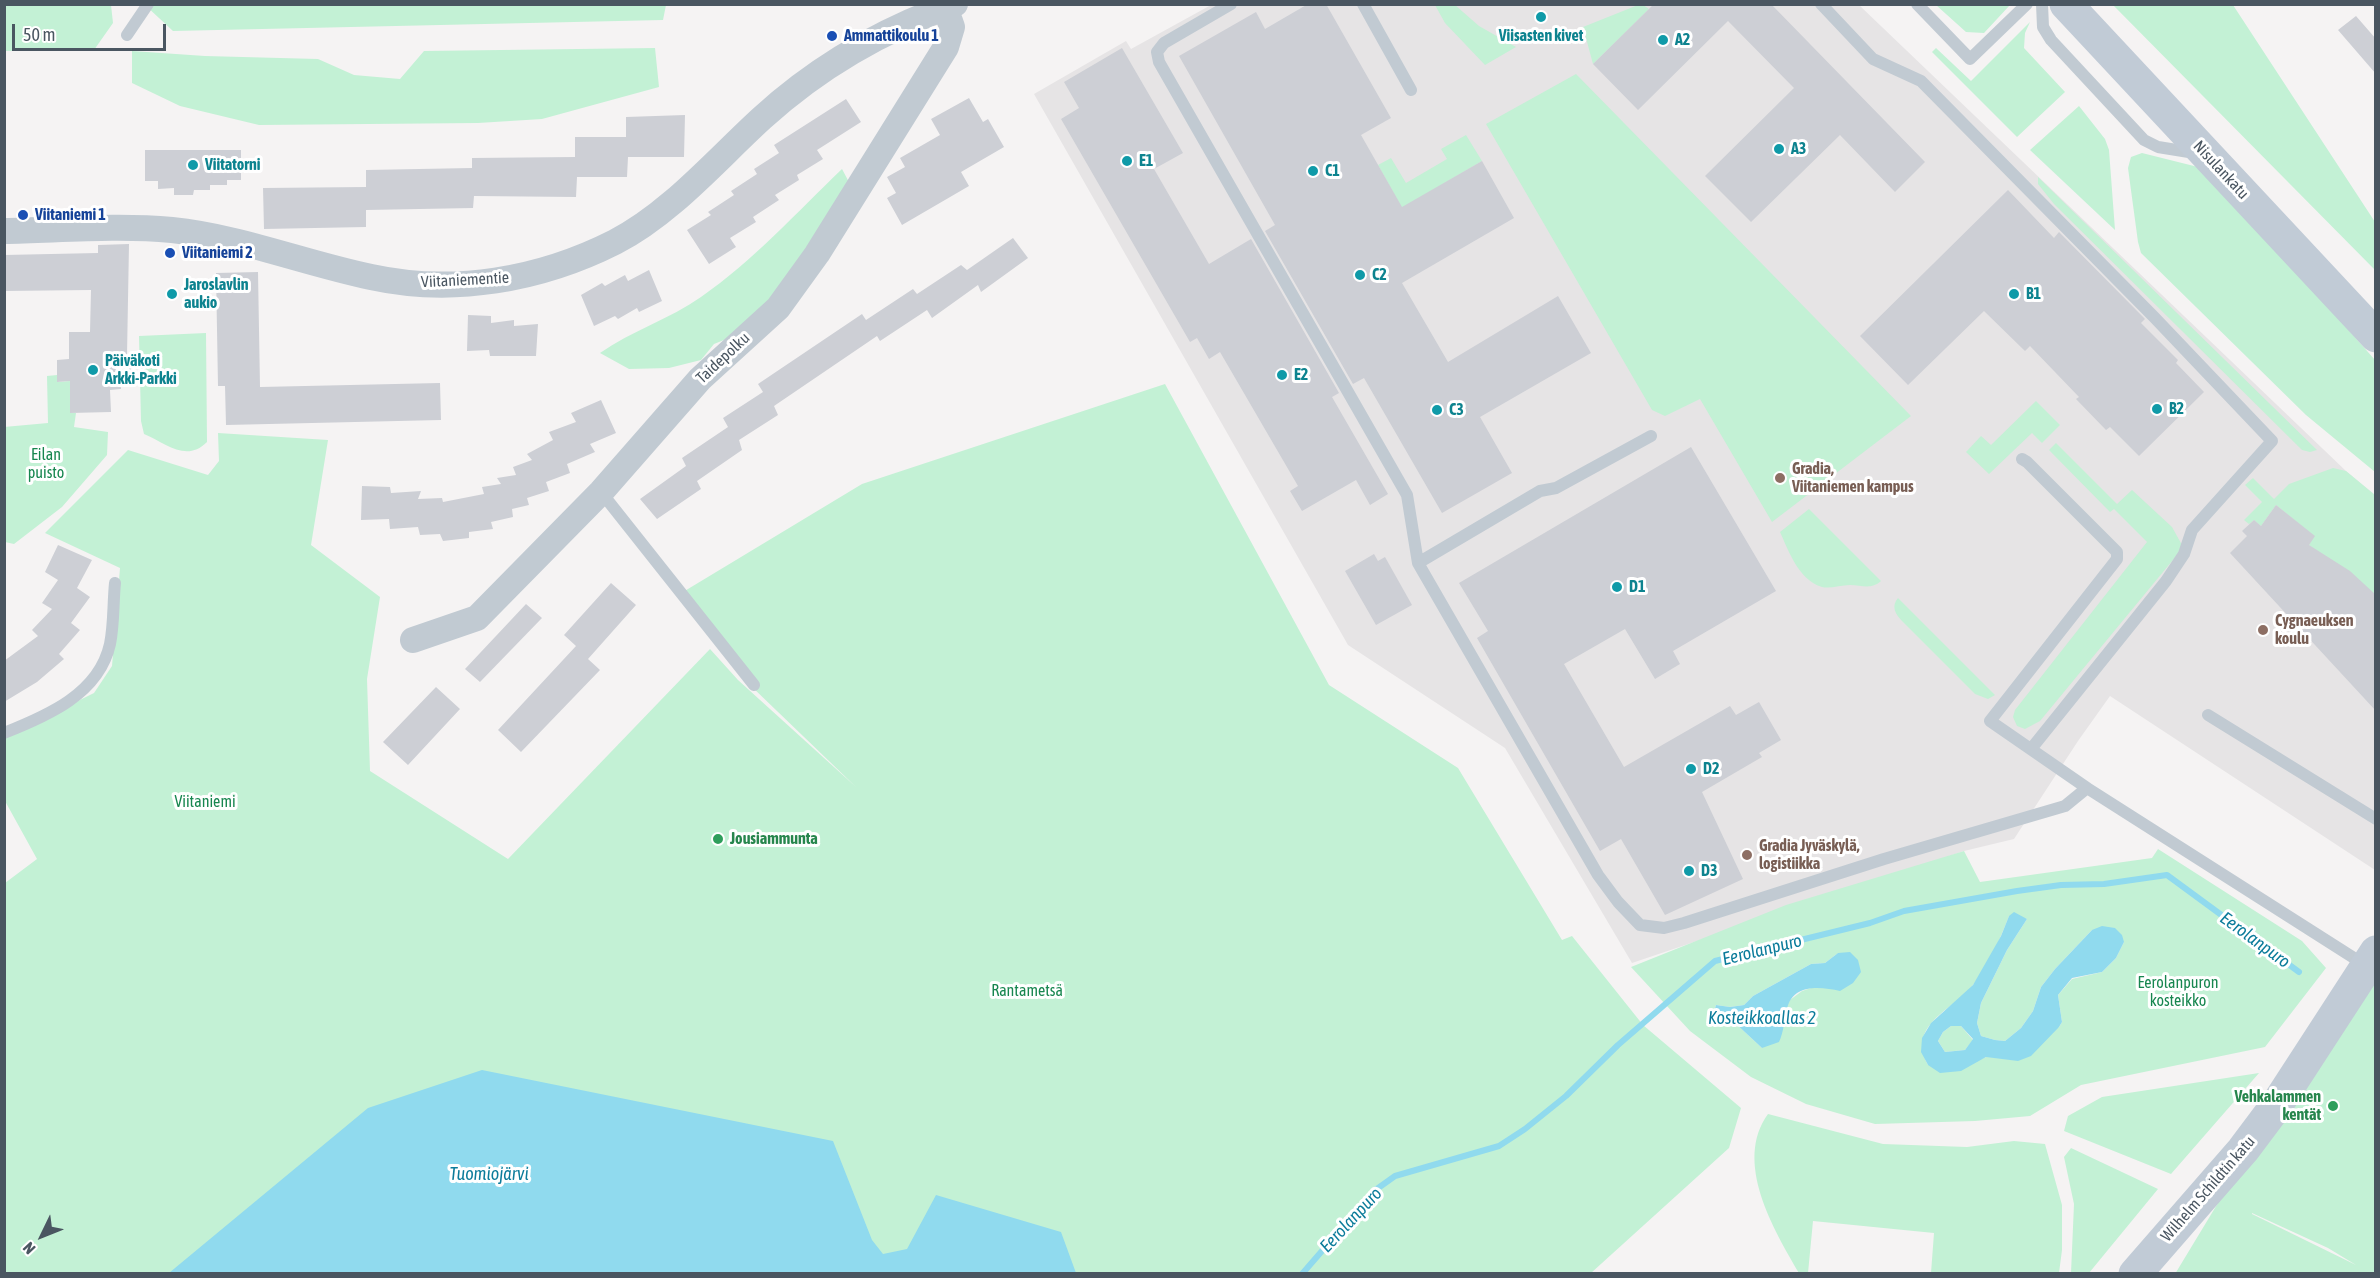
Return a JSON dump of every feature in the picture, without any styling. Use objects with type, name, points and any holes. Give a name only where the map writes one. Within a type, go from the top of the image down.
[{"type":"main road","name":"Nisulankatu","points":[[2066,4],[2376,336]]},
{"type":"main road","name":"Wilhelm Schildtin katu","points":[[2135,1274],[2243,1150],[2276,1106],[2371,959]]},
{"type":"street","name":"Viitaniementie","points":[[4,231],[172,231],[230,240],[372,278],[432,285],[494,282],[554,269],[617,242],[654,216],[698,180],[763,117],[806,81],[838,60],[914,20],[948,6]]},
{"type":"street","name":"Taidepolku","points":[[413,640],[477,618],[601,492],[700,379],[778,309],[818,254],[946,47],[952,27],[948,6]]},
{"type":"lane","points":[[127,35],[148,4]]},
{"type":"lane","points":[[1231,4],[1164,43],[1157,52],[1159,62],[1407,495],[1418,563],[1598,875],[1618,902],[1640,925],[1664,928],[1694,920],[1884,859],[2065,806],[2087,788]]},
{"type":"lane","points":[[1362,4],[1411,90]]},
{"type":"lane","points":[[1821,4],[1874,59],[1921,81],[2272,441],[2192,530],[2184,554],[2166,581],[2031,749]]},
{"type":"lane","points":[[1917,4],[1970,59],[2027,4]]},
{"type":"lane","points":[[2042,4],[2043,27],[2051,40],[2144,140],[2158,147],[2208,156]]},
{"type":"lane","points":[[1418,563],[1540,491],[1556,488],[1651,436]]},
{"type":"lane","points":[[2022,459],[2116,552],[2117,559],[1990,722],[2087,788],[2371,959]]},
{"type":"lane","points":[[601,492],[754,685]]},
{"type":"lane","points":[[4,733],[56,710],[77,696],[104,663],[110,644],[115,584]]},
{"type":"lane","points":[[2208,715],[2376,819]]},
{"type":"shaded area","name":"Gradia, Viitaniemen kampus","points":[[1211,5],[1859,5],[2346,471],[2375,495],[2375,870],[2110,696],[2014,839],[1964,851],[1632,963],[1505,748],[1348,645],[1034,94],[1126,41],[1131,49]]},
{"type":"green space","points":[[4,5],[111,5],[113,23],[94,50],[5,51]]},
{"type":"green space","points":[[145,5],[666,5],[663,20],[173,31]]},
{"type":"green space","points":[[1435,5],[1455,5],[1479,26],[1516,47],[1485,65],[1445,23]]},
{"type":"green space","points":[[1638,5],[1649,9],[1593,64],[1583,27]]},
{"type":"green space","points":[[1936,5],[2010,5],[1984,33],[1966,32]]},
{"type":"green space","points":[[2113,5],[2233,5],[2375,222],[2375,270]]},
{"type":"green space","points":[[2030,22],[2025,33],[2024,48],[2065,92],[2017,137],[1932,52],[1936,48],[1971,81]]},
{"type":"green space","points":[[655,48],[659,87],[542,119],[478,123],[259,125],[180,106],[132,83],[132,51],[205,56],[318,59],[354,75],[400,79],[424,51]]},
{"type":"green space","points":[[1576,74],[1911,416],[1772,522],[1700,399],[1665,416],[1652,410],[1486,124]]},
{"type":"green space","points":[[2079,106],[2105,139],[2109,150],[2115,230],[2030,150]]},
{"type":"green space","points":[[1466,135],[1482,161],[1402,208],[1378,165],[1391,158],[1406,183],[1447,159],[1441,149]]},
{"type":"green space","points":[[2142,153],[2198,167],[2280,252],[2375,360],[2375,472],[2306,415],[2141,253],[2128,168],[2131,157]]},
{"type":"green space","points":[[842,169],[850,184],[789,280],[734,336],[714,344],[701,360],[669,368],[629,369],[600,353],[624,338],[689,305],[720,283],[756,252]]},
{"type":"green space","points":[[2038,177],[2317,450],[2310,452],[2302,450],[2054,204],[2038,184]]},
{"type":"green space","points":[[206,333],[207,442],[199,448],[184,451],[144,434],[141,421],[139,336]]},
{"type":"green space","name":"Eilan puisto","points":[[57,375],[57,382],[70,381],[70,413],[76,413],[74,427],[108,432],[107,455],[62,507],[14,544],[5,542],[4,427],[48,423],[47,376]]},
{"type":"green space","points":[[1165,384],[1329,685],[1458,768],[1562,940],[1572,936],[1643,1025],[1741,1108],[1729,1148],[1591,1273],[5,1274],[5,883],[37,859],[5,801],[5,737],[94,693],[112,666],[120,568],[45,533],[128,450],[208,475],[219,461],[218,433],[328,440],[311,545],[380,597],[367,679],[370,771],[508,859],[710,649],[738,680],[856,787],[751,686],[683,592],[862,484]]},
{"type":"green space","points":[[2036,401],[2060,425],[2042,443],[2032,433],[1989,474],[1966,452],[1981,436],[1991,445]]},
{"type":"green space","points":[[2056,443],[2117,504],[2132,490],[2172,527],[2182,545],[2177,555],[2040,721],[2025,729],[2017,726],[2013,717],[2015,710],[2147,542],[2114,509],[2110,512],[2049,450]]},
{"type":"green space","points":[[2333,468],[2346,471],[2375,495],[2375,595],[2309,545],[2314,536],[2276,505],[2261,526],[2254,520],[2249,524],[2244,520],[2262,502],[2245,485],[2253,478],[2274,499],[2289,484]]},
{"type":"green space","points":[[1809,509],[1881,581],[1870,586],[1822,587],[1801,572],[1780,532]]},
{"type":"green space","points":[[1898,598],[1995,695],[1988,699],[1975,694],[1900,618],[1894,607]]},
{"type":"green space","name":"Eerolanpuron kosteikko","points":[[2158,849],[2302,941],[2326,968],[2265,1047],[2081,1085],[2030,1116],[1975,1121],[1875,1124],[1806,1104],[1751,1077],[1690,1031],[1631,967],[1786,905],[1964,851],[1980,882],[2152,858]],"holes":[[[2009,916],[2027,919],[2007,950],[1981,1003],[1977,1023],[1981,1036],[1995,1040],[2005,1041],[2021,1028],[2033,1011],[2041,987],[2092,930],[2124,942],[2116,958],[2102,972],[2072,979],[2058,995],[2062,1022],[2059,1027],[1979,1060],[1928,1065],[1923,1051],[1923,1039],[1927,1029],[1979,978],[1994,952]],[[1838,953],[1817,986],[1802,991],[1790,1000],[1762,1048],[1734,1022],[1714,1012],[1716,1005],[1730,1007],[1744,1005],[1753,996],[1811,964],[1825,963]]]},
{"type":"green space","name":"Vehkalammen kentät","points":[[2375,975],[2375,1273],[2175,1274],[2221,1198]],"holes":[[[2252,1213],[2328,1248],[2356,1265]]]},
{"type":"green space","points":[[1951,1026],[1961,1026],[1973,1040],[1965,1050],[1945,1052],[1938,1041],[1943,1032]]},
{"type":"green space","points":[[2259,1073],[2171,1174],[2064,1131],[2068,1116],[2102,1097]]},
{"type":"green space","points":[[1768,1114],[1883,1144],[1967,1147],[2014,1141],[2045,1144],[2062,1205],[2062,1250],[2059,1273],[1931,1273],[1934,1233],[1813,1221],[1808,1273],[1799,1273],[1769,1216],[1756,1174],[1755,1153],[1758,1133]]},
{"type":"green space","points":[[2071,1148],[2158,1189],[2089,1273],[2071,1273],[2074,1204],[2064,1157]]},
{"type":"water","points":[[2014,912],[2027,919],[2007,950],[1981,1003],[1977,1023],[1981,1036],[1995,1040],[2005,1041],[2021,1028],[2033,1011],[2041,987],[2092,930],[2102,926],[2115,928],[2122,935],[2124,942],[2116,958],[2102,972],[2072,978],[2058,995],[2062,1022],[2031,1056],[2018,1061],[1986,1057],[1961,1071],[1940,1073],[1928,1065],[1921,1052],[1922,1038],[1931,1023],[1973,985],[2001,936],[2009,916]],"holes":[[[1951,1026],[1961,1026],[1973,1039],[1965,1050],[1945,1052],[1938,1041],[1943,1032]]]},
{"type":"water","name":"Kosteikkoallas 2","points":[[1850,952],[1858,960],[1861,972],[1853,983],[1840,991],[1816,988],[1801,991],[1795,995],[1787,1009],[1779,1042],[1762,1048],[1734,1022],[1714,1012],[1716,1005],[1730,1007],[1744,1005],[1753,996],[1811,964],[1825,963],[1838,953]]},
{"type":"water","name":"Tuomiojärvi","points":[[482,1070],[833,1141],[872,1240],[883,1254],[907,1249],[936,1195],[1061,1232],[1076,1273],[169,1273],[368,1108]]},
{"type":"building","points":[[1308,4],[1326,4],[1391,118],[1361,135],[1402,207],[1482,161],[1514,218],[1402,283],[1448,362],[1558,296],[1591,353],[1480,417],[1512,473],[1442,513],[1364,378],[1353,384],[1265,231],[1275,225],[1179,56],[1256,12],[1265,29]]},
{"type":"building","points":[[1654,4],[1771,4],[1925,162],[1895,192],[1840,135],[1751,222],[1705,176],[1794,88],[1728,21],[1638,110],[1593,64]]},
{"type":"building","points":[[2356,16],[2376,39],[2376,74],[2338,30]]},
{"type":"building","points":[[1122,48],[1183,153],[1154,169],[1209,264],[1251,239],[1339,393],[1332,397],[1388,494],[1370,505],[1356,480],[1302,511],[1290,491],[1298,486],[1220,352],[1209,359],[1197,338],[1190,342],[1061,119],[1079,108],[1064,82]]},
{"type":"building","points":[[969,98],[983,122],[988,119],[1004,147],[961,172],[969,186],[902,225],[887,198],[896,193],[887,177],[905,167],[900,158],[940,135],[931,119]]},
{"type":"building","points":[[846,99],[861,122],[817,150],[823,159],[797,175],[799,180],[775,195],[779,200],[753,217],[756,222],[730,238],[736,247],[709,264],[687,230],[711,215],[708,212],[734,195],[731,191],[757,174],[754,169],[779,153],[774,145]]},
{"type":"building","points":[[685,115],[684,157],[628,157],[627,177],[577,177],[576,197],[474,196],[473,208],[366,210],[366,227],[264,229],[263,188],[366,187],[366,170],[472,168],[472,158],[575,157],[575,137],[626,137],[626,117]]},
{"type":"building","name":"Viitatorni","points":[[145,150],[241,150],[241,180],[227,180],[227,185],[210,185],[210,190],[194,190],[193,195],[174,195],[174,188],[158,189],[158,181],[145,181]]},
{"type":"building","name":"B1","points":[[2008,190],[2054,238],[2059,232],[2145,319],[2141,323],[2178,360],[2176,363],[2204,392],[2139,456],[2110,427],[2106,430],[2076,399],[2079,397],[2030,346],[2025,351],[1984,311],[1908,385],[1860,336]]},
{"type":"building","points":[[1013,238],[1028,258],[981,292],[978,285],[932,318],[927,310],[880,341],[877,336],[774,406],[778,415],[739,440],[742,450],[697,481],[701,489],[657,519],[640,499],[686,466],[682,458],[728,427],[723,418],[763,392],[758,384],[862,314],[866,320],[913,289],[917,294],[961,265],[967,270]]},
{"type":"building","points":[[129,244],[127,355],[132,368],[120,379],[121,389],[110,390],[111,412],[70,413],[70,381],[57,382],[57,360],[69,359],[69,332],[90,332],[91,290],[4,291],[4,255],[98,253],[98,245]]},
{"type":"building","points":[[649,270],[662,301],[639,312],[637,308],[618,319],[615,316],[594,326],[581,295],[602,283],[605,286],[625,275],[628,281]]},
{"type":"building","points":[[258,272],[260,387],[440,383],[441,420],[226,425],[225,386],[218,386],[216,273]]},
{"type":"building","points":[[468,315],[491,316],[491,323],[514,320],[514,326],[538,324],[536,356],[490,356],[489,350],[467,351]]},
{"type":"building","points":[[601,400],[616,433],[590,444],[595,452],[567,464],[570,473],[546,482],[549,491],[527,498],[529,505],[512,509],[513,517],[491,522],[493,529],[469,532],[469,538],[443,541],[440,534],[420,535],[418,527],[390,529],[389,519],[361,520],[362,486],[390,487],[391,493],[421,491],[418,499],[442,498],[443,502],[484,494],[482,487],[501,484],[497,478],[516,475],[513,467],[532,460],[527,454],[553,440],[549,432],[576,422],[571,413]]},
{"type":"building","name":"D1","points":[[1691,447],[1776,591],[1673,651],[1680,664],[1655,679],[1625,629],[1564,664],[1624,767],[1730,706],[1736,715],[1759,702],[1781,740],[1759,753],[1762,757],[1702,792],[1743,879],[1665,915],[1621,839],[1600,851],[1477,638],[1488,631],[1459,583]]},
{"type":"building","points":[[2276,505],[2315,536],[2309,545],[2350,571],[2376,595],[2376,711],[2230,553],[2247,536],[2242,531],[2254,520],[2261,526]]},
{"type":"building","points":[[58,545],[92,560],[77,588],[90,597],[71,623],[80,630],[59,654],[64,659],[37,682],[4,702],[4,661],[38,636],[32,630],[52,609],[42,603],[58,580],[45,572]]},
{"type":"building","points":[[1374,554],[1378,561],[1385,557],[1412,605],[1376,625],[1345,571]]},
{"type":"building","points":[[611,583],[636,605],[588,659],[600,670],[521,752],[498,730],[576,646],[564,635]]},
{"type":"building","points":[[526,604],[542,618],[480,682],[465,669]]},
{"type":"building","points":[[436,687],[460,709],[408,765],[383,742]]},
{"type":"waterway","name":"Eerolanpuro","points":[[1302,1274],[1374,1191],[1395,1176],[1499,1146],[1525,1129],[1566,1096],[1618,1045],[1715,961],[1870,923],[1904,911],[2017,891],[2061,885],[2104,884],[2167,875],[2299,972]]},
{"type":"place","name":"Viisasten kivet","points":[[1541,17]]},
{"type":"place","name":"Ammattikoulu 1","points":[[832,36]]},
{"type":"place","name":"A2","points":[[1663,40]]},
{"type":"place","name":"A3","points":[[1779,149]]},
{"type":"place","name":"E1","points":[[1127,161]]},
{"type":"place","name":"Viitatorni","points":[[193,165]]},
{"type":"place","name":"C1","points":[[1313,171]]},
{"type":"place","name":"Viitaniemi 1","points":[[23,215]]},
{"type":"place","name":"Viitaniemi 2","points":[[170,253]]},
{"type":"place","name":"C2","points":[[1360,275]]},
{"type":"place","name":"Jaroslavlin aukio","points":[[172,294]]},
{"type":"place","name":"B1","points":[[2014,294]]},
{"type":"place","name":"Päiväkoti Arkki-Parkki","points":[[93,370]]},
{"type":"place","name":"E2","points":[[1282,375]]},
{"type":"place","name":"B2","points":[[2157,409]]},
{"type":"place","name":"C3","points":[[1437,410]]},
{"type":"place","name":"Gradia, Viitaniemen kampus","points":[[1780,478]]},
{"type":"place","name":"D1","points":[[1617,587]]},
{"type":"place","name":"Cygnaeuksen koulu","points":[[2263,630]]},
{"type":"place","name":"D2","points":[[1691,769]]},
{"type":"place","name":"Jousiammunta","points":[[718,839]]},
{"type":"place","name":"Gradia Jyväskylä, logistiikka","points":[[1747,855]]},
{"type":"place","name":"D3","points":[[1689,871]]},
{"type":"place","name":"Vehkalammen kentät","points":[[2333,1106]]},
{"type":"park label","name":"Viitaniemi","points":[[205,802]]},
{"type":"park label","name":"Rantametsä","points":[[1027,991]]}]
